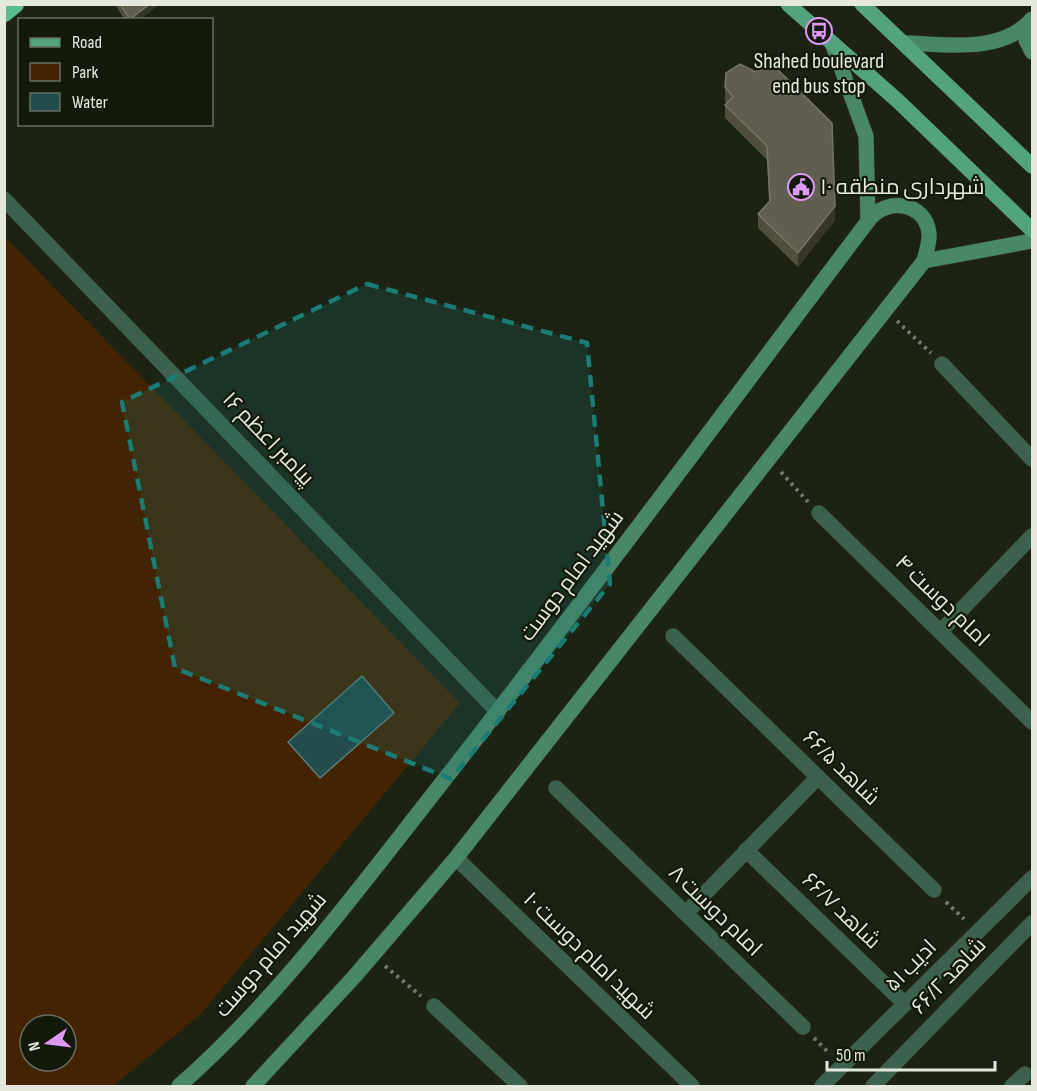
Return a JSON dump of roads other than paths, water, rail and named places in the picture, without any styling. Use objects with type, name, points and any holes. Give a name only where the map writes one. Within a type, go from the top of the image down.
[{"type":"highway","points":[[4,13],[15,4]]},
{"type":"main road","points":[[788,4],[898,101],[1032,230]]},
{"type":"main road","points":[[862,4],[1032,166]]},
{"type":"main road","points":[[905,43],[990,44],[1028,24],[1032,52]]},
{"type":"main road","points":[[832,43],[866,136],[868,221]]},
{"type":"main road","name":"شهید امام دوست","points":[[179,1086],[207,1062],[318,940],[498,712],[877,211],[890,205],[903,205],[915,210],[924,221],[929,233],[924,261]]},
{"type":"main road","points":[[253,1086],[373,956],[456,858],[924,261],[1032,241]]},
{"type":"street","name":"پیامبر اعظم ۱۶","points":[[4,200],[498,712]]},
{"type":"street","points":[[942,364],[1032,459]]},
{"type":"street","name":"امام دوست ۴","points":[[819,513],[1032,722]]},
{"type":"street","points":[[941,631],[1032,536]]},
{"type":"street","name":"شاهد ۶۶/۵","points":[[673,636],[934,890]]},
{"type":"street","points":[[686,913],[818,777]]},
{"type":"street","name":"امام دوست ۸","points":[[556,788],[803,1027]]},
{"type":"street","name":"شاهد ۶۶/۷","points":[[747,850],[905,1004]]},
{"type":"street","name":"شهید امام دوست ۱۰","points":[[456,858],[692,1086]]},
{"type":"street","name":"ادیب ۵۱","points":[[822,1086],[1032,878]]},
{"type":"street","name":"شاهد ۶۶/۲","points":[[873,1086],[1032,923]]},
{"type":"street","points":[[434,1006],[515,1085]]},
{"type":"street","points":[[1012,1086],[1025,1074]]},
{"type":"water","points":[[362,676],[394,713],[320,778],[288,742]]},
{"type":"place","name":"Shahed boulevard end bus stop","points":[[819,31]]},
{"type":"place","name":"شهرداری منطقه ۱۰","points":[[801,187]]}]
